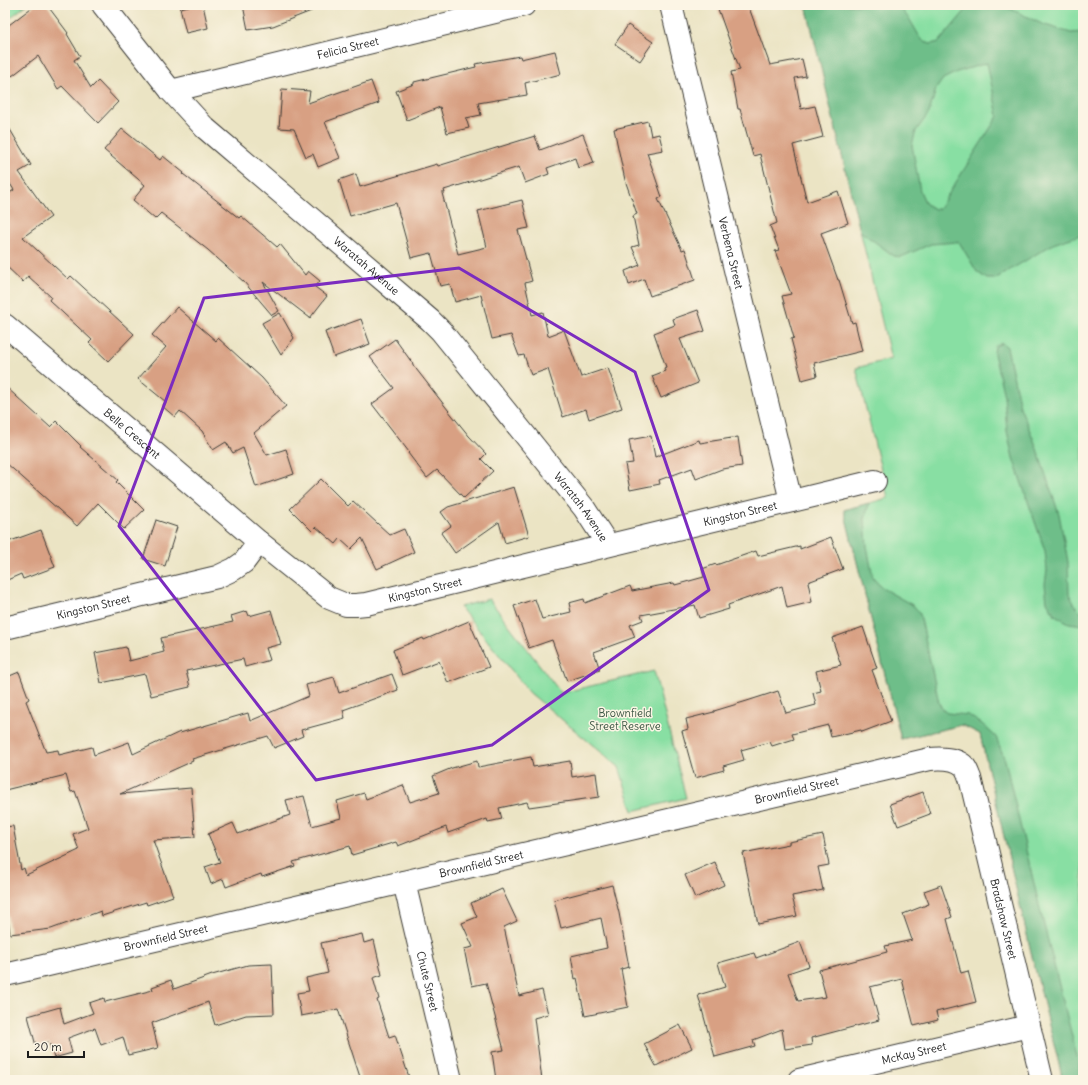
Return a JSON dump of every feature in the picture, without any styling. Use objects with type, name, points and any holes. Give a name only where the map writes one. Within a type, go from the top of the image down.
[{"type":"street","name":"Waratah Avenue","points":[[103,5],[171,90],[205,128],[441,331],[584,508],[608,546]]},
{"type":"street","name":"Felicia Street","points":[[171,90],[524,5]]},
{"type":"street","name":"Verbena Street","points":[[671,5],[791,501]]},
{"type":"street","name":"Belle Crescent","points":[[5,325],[259,542]]},
{"type":"street","name":"Kingston Street","points":[[5,628],[217,577],[234,569],[244,562],[259,542],[329,598],[346,605],[356,606],[875,481]]},
{"type":"street","name":"Brownfield Street","points":[[5,975],[930,759],[940,758],[957,762]]},
{"type":"street","name":"Bradshaw Street","points":[[957,762],[964,766],[970,778],[1042,1080]]},
{"type":"street","name":"Chute Street","points":[[404,882],[451,1080]]},
{"type":"street","name":"McKay Street","points":[[799,1080],[1029,1026]]},
{"type":"highlighted area","points":[[459,268],[635,372],[709,590],[492,745],[316,780],[119,526],[204,298]]},
{"type":"green space","points":[[5,5],[26,5],[5,22]]},
{"type":"green space","points":[[806,5],[1083,5],[1083,1080],[1063,1080],[1032,956],[980,734],[962,725],[901,739],[844,510],[888,498],[856,368],[891,359]]},
{"type":"green space","points":[[806,5],[898,5],[910,20],[921,39],[930,44],[939,42],[966,10],[975,5],[1003,5],[1042,24],[1071,33],[1083,32],[1083,234],[1053,244],[995,279],[987,279],[977,272],[959,242],[931,244],[901,257],[894,256],[860,231]],"holes":[[[987,63],[998,116],[939,209],[934,209],[926,204],[920,191],[912,145],[916,131],[929,113],[936,89],[943,79],[957,72]]]},
{"type":"green space","points":[[1002,343],[1007,347],[1020,407],[1035,443],[1059,514],[1068,562],[1069,594],[1076,607],[1083,614],[1083,625],[1069,623],[1055,615],[1047,602],[1045,584],[1047,570],[1045,551],[1013,458],[1007,431],[1004,396],[994,354],[995,346]]},
{"type":"green space","points":[[869,503],[865,519],[867,546],[873,578],[882,588],[914,606],[920,614],[939,703],[943,710],[947,713],[968,715],[982,724],[996,737],[1005,760],[1039,905],[1083,1080],[1063,1080],[1032,956],[980,734],[962,725],[901,739],[844,510]]},
{"type":"green space","name":"Brownfield Street Reserve","points":[[489,599],[561,693],[654,671],[686,798],[633,811],[619,767],[530,693],[460,607]]},
{"type":"building","points":[[35,5],[47,5],[68,33],[67,34],[80,56],[74,60],[91,88],[98,81],[118,102],[98,123],[62,86],[58,89],[38,56],[12,76],[5,67],[5,28]]},
{"type":"building","points":[[193,5],[203,5],[208,28],[186,33],[180,8]]},
{"type":"building","points":[[243,5],[324,6],[273,26],[248,30]]},
{"type":"building","points":[[728,5],[748,5],[770,65],[802,59],[806,76],[795,78],[801,109],[815,106],[823,137],[793,145],[807,202],[838,191],[848,223],[821,233],[839,280],[852,323],[855,322],[862,351],[814,363],[817,376],[802,380],[791,339],[794,338],[782,296],[791,294],[775,251],[779,250],[770,226],[777,223],[760,154],[753,156],[740,109],[738,109],[731,72],[740,70],[718,9]]},
{"type":"building","points":[[628,25],[653,42],[640,61],[615,44]]},
{"type":"building","points":[[555,51],[561,74],[525,83],[527,95],[478,103],[481,115],[466,118],[469,128],[447,133],[440,107],[407,120],[396,91],[414,84],[414,82],[476,67],[475,64],[520,56],[521,59]]},
{"type":"building","points":[[371,81],[379,103],[325,122],[340,158],[318,167],[313,154],[306,157],[294,129],[279,128],[282,89],[310,91],[308,103]]},
{"type":"building","points":[[5,121],[31,165],[19,172],[51,217],[23,237],[68,279],[71,276],[134,334],[108,361],[89,343],[92,340],[49,300],[51,297],[28,276],[23,282],[5,265],[5,196],[14,190],[7,179],[5,180]]},
{"type":"building","points":[[648,121],[651,136],[659,134],[663,150],[647,153],[662,197],[658,199],[682,250],[685,249],[695,280],[650,296],[644,279],[629,285],[625,271],[640,265],[632,247],[639,245],[633,216],[637,214],[625,180],[614,129]]},
{"type":"building","points":[[122,129],[160,160],[163,156],[184,173],[183,174],[239,218],[241,216],[277,247],[280,244],[305,275],[308,271],[320,281],[315,287],[327,296],[310,318],[263,282],[279,311],[272,315],[244,282],[208,250],[161,213],[155,219],[133,200],[145,185],[104,150]]},
{"type":"building","points":[[583,134],[594,163],[578,168],[575,158],[547,168],[549,174],[525,183],[519,167],[444,190],[445,193],[442,193],[458,254],[487,247],[478,211],[522,200],[529,228],[518,230],[532,281],[525,283],[532,315],[543,312],[548,336],[564,330],[581,377],[608,368],[622,408],[589,419],[586,409],[563,417],[548,369],[531,375],[524,355],[519,356],[511,335],[492,339],[481,295],[455,302],[450,284],[440,286],[431,253],[411,258],[396,203],[350,216],[339,180],[356,174],[360,187],[437,164],[438,166],[535,136],[540,150]]},
{"type":"building","points":[[177,307],[216,341],[218,338],[262,378],[286,406],[254,433],[267,455],[286,449],[294,474],[256,487],[243,448],[233,453],[226,442],[213,450],[202,431],[180,411],[175,417],[162,406],[166,402],[138,379],[166,347],[152,335]]},
{"type":"building","points":[[698,310],[705,331],[680,339],[698,383],[661,398],[652,376],[665,371],[664,368],[666,367],[654,333],[675,325],[673,319]]},
{"type":"building","points":[[280,313],[294,338],[281,355],[262,323]]},
{"type":"building","points":[[361,319],[370,344],[334,357],[325,332]]},
{"type":"building","points":[[395,339],[452,415],[486,454],[481,459],[493,471],[464,498],[437,470],[427,478],[372,404],[394,388],[370,357]]},
{"type":"building","points":[[5,386],[50,427],[56,421],[81,446],[80,447],[118,480],[116,482],[144,510],[124,529],[98,503],[77,526],[5,462]]},
{"type":"building","points":[[651,436],[655,457],[699,440],[700,443],[738,437],[742,466],[722,469],[696,479],[692,468],[659,480],[660,484],[630,490],[625,464],[633,463],[629,440]]},
{"type":"building","points":[[321,479],[348,506],[353,501],[390,535],[404,529],[414,552],[377,569],[362,538],[351,549],[340,539],[336,544],[316,527],[312,531],[290,509]]},
{"type":"building","points":[[514,487],[529,536],[505,543],[499,522],[455,553],[441,533],[451,526],[441,512],[448,507]]},
{"type":"building","points":[[156,520],[177,527],[165,566],[143,559]]},
{"type":"building","points":[[41,530],[55,567],[23,579],[21,574],[5,581],[5,543]]},
{"type":"building","points":[[831,537],[843,569],[808,582],[812,602],[787,608],[782,586],[728,605],[729,609],[699,618],[695,605],[641,615],[643,620],[630,625],[635,637],[594,652],[600,670],[567,681],[552,640],[529,648],[514,606],[535,599],[542,619],[571,612],[569,603],[584,599],[585,603],[630,586],[632,591],[674,583],[675,585],[704,577],[702,569],[756,551],[758,556],[800,546],[800,549]]},
{"type":"building","points":[[271,610],[281,644],[266,648],[270,660],[245,667],[243,659],[186,671],[190,687],[151,696],[145,674],[101,683],[95,653],[126,647],[129,661],[164,652],[161,638],[233,622],[231,616],[247,611],[249,616]]},
{"type":"building","points":[[469,621],[489,667],[448,683],[439,661],[402,675],[393,650],[423,638],[424,640]]},
{"type":"building","points":[[863,627],[877,668],[872,670],[891,721],[862,732],[861,730],[831,737],[828,725],[792,734],[794,739],[772,746],[770,742],[741,750],[744,760],[723,766],[724,770],[695,778],[682,731],[688,729],[686,719],[714,712],[778,691],[786,713],[816,705],[813,693],[821,691],[816,671],[841,665],[832,638]]},
{"type":"building","points":[[19,672],[29,699],[26,701],[46,752],[58,750],[59,755],[92,747],[94,755],[129,742],[133,754],[180,732],[248,713],[250,721],[309,696],[306,685],[334,677],[339,693],[392,674],[398,690],[343,710],[345,718],[301,730],[303,736],[274,748],[268,736],[192,759],[193,761],[120,794],[191,788],[195,837],[153,840],[173,896],[147,905],[146,902],[102,916],[101,911],[51,929],[10,934],[5,896],[5,827],[13,826],[21,870],[24,868],[26,875],[79,850],[73,834],[88,828],[75,791],[71,792],[66,775],[5,790],[5,678]]},
{"type":"building","points":[[531,757],[533,767],[570,761],[572,777],[596,773],[599,797],[529,807],[527,802],[499,808],[502,819],[488,822],[487,819],[448,833],[446,827],[398,846],[396,842],[352,855],[350,846],[293,862],[295,866],[262,877],[261,874],[226,887],[223,879],[211,884],[205,867],[220,862],[208,834],[233,823],[238,834],[290,815],[286,800],[304,796],[312,826],[341,818],[337,801],[364,793],[366,799],[403,785],[410,802],[439,793],[433,776],[452,768],[477,761],[478,767]]},
{"type":"building","points":[[923,792],[930,814],[898,826],[890,804]]},
{"type":"building","points":[[823,835],[829,865],[818,867],[823,890],[792,896],[797,916],[758,924],[743,853],[789,844],[789,842]]},
{"type":"building","points":[[715,862],[724,885],[695,898],[685,875]]},
{"type":"building","points":[[612,885],[629,967],[621,969],[628,1007],[585,1016],[577,978],[575,979],[571,956],[607,948],[601,918],[561,928],[554,900]]},
{"type":"building","points":[[941,885],[952,917],[947,919],[961,973],[968,971],[976,1002],[936,1012],[938,1020],[914,1026],[902,979],[870,987],[879,1020],[811,1038],[812,1045],[785,1049],[782,1029],[753,1040],[755,1046],[715,1057],[698,995],[725,987],[718,963],[754,953],[756,958],[800,942],[809,966],[788,973],[798,1001],[826,997],[819,970],[887,952],[885,946],[912,940],[903,914],[929,904],[924,891]]},
{"type":"building","points":[[502,889],[517,921],[504,927],[519,996],[542,990],[548,1014],[534,1018],[542,1080],[496,1080],[492,1052],[504,1050],[486,983],[472,986],[464,949],[473,947],[462,923],[477,917],[471,903]]},
{"type":"building","points":[[362,934],[364,943],[374,940],[382,975],[373,978],[379,999],[377,1000],[389,1037],[395,1035],[410,1080],[361,1080],[338,1009],[301,1016],[297,993],[309,991],[306,978],[328,973],[321,943]]},
{"type":"building","points":[[272,964],[274,1014],[246,1015],[215,1025],[208,1002],[152,1023],[158,1048],[128,1055],[123,1037],[101,1045],[95,1028],[68,1038],[72,1053],[54,1058],[49,1042],[36,1046],[28,1016],[60,1007],[64,1024],[93,1013],[89,1003],[104,998],[105,1002],[153,990],[152,987],[171,980],[174,989],[212,975],[248,965]]},
{"type":"building","points":[[680,1025],[692,1048],[656,1066],[644,1044]]}]
